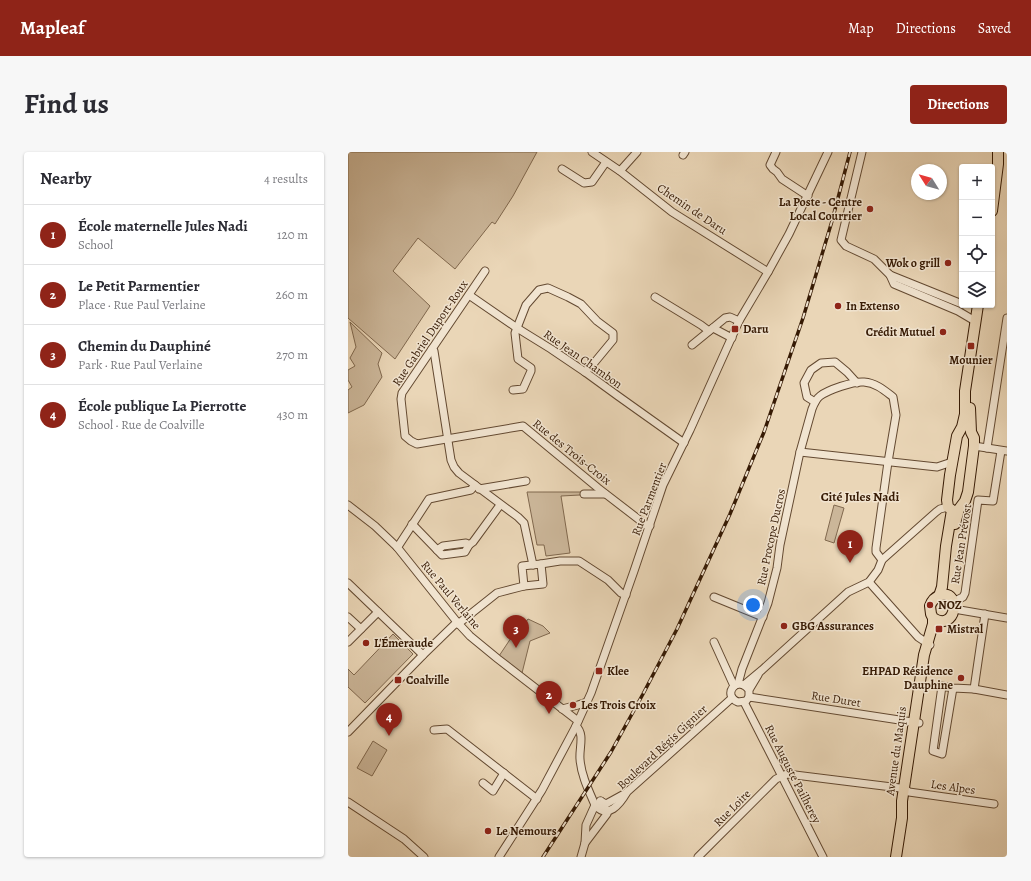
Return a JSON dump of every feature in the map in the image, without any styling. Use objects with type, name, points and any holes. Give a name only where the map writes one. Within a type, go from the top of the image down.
[{"type":"main road","points":[[993,200],[1000,152]]},
{"type":"main road","name":"Avenue du Maquis","points":[[948,601],[934,598],[930,606],[931,614],[938,619],[947,620],[953,613],[948,601],[942,587],[951,508],[947,500],[957,436],[964,422],[965,390],[977,308]]},
{"type":"main road","name":"Avenue du Maquis","points":[[951,508],[965,501],[968,492],[974,446],[974,438],[971,432],[970,387],[967,374]]},
{"type":"main road","points":[[960,432],[971,432]]},
{"type":"main road","name":"Avenue du Maquis","points":[[896,857],[902,818],[908,802],[906,790],[929,644],[938,619]]},
{"type":"street","name":"Chemin de Daru","points":[[592,152],[620,171],[672,212],[768,272]]},
{"type":"street","points":[[620,171],[637,152]]},
{"type":"street","points":[[776,152],[770,165],[782,179],[808,196]]},
{"type":"street","name":"Rue Parmentier","points":[[499,857],[537,799],[587,702],[626,595],[663,486],[739,321],[789,234],[828,152]]},
{"type":"street","points":[[862,152],[842,240],[846,246],[874,259],[890,274],[959,306]]},
{"type":"street","points":[[562,169],[584,183],[592,182],[606,162]]},
{"type":"street","name":"Rue Gabriel Duport-Roux","points":[[448,439],[418,444],[405,436],[401,399],[402,394],[485,271]]},
{"type":"street","points":[[513,390],[523,389],[532,368],[518,359],[515,333],[526,305],[539,290],[548,288],[581,304],[597,321],[613,333],[613,340],[585,372]]},
{"type":"street","name":"Rue Jean Chambon","points":[[469,295],[585,372],[684,443]]},
{"type":"street","points":[[655,297],[701,325],[732,338]]},
{"type":"street","points":[[962,308],[975,321]]},
{"type":"street","points":[[692,345],[725,318],[730,317],[739,321]]},
{"type":"street","points":[[987,448],[1007,318]]},
{"type":"street","points":[[348,732],[423,655],[457,624],[497,593],[524,586],[543,584],[524,523],[458,473],[454,467],[451,460],[434,351],[432,349]]},
{"type":"street","points":[[857,382],[835,362],[821,363],[811,370],[804,383],[807,397],[815,402],[820,396],[837,387],[857,382],[864,382],[879,386],[894,397],[896,415],[876,548],[876,552],[882,560]]},
{"type":"street","name":"Rue Procope Ducros","points":[[743,691],[742,669],[768,603],[777,568],[780,545],[800,452],[815,402]]},
{"type":"street","name":"Rue des Trois-Croix","points":[[448,439],[522,426],[606,494],[646,525],[650,526]]},
{"type":"street","name":"Rue Jean Prévost","points":[[948,601],[963,597],[965,593],[978,500],[993,502],[1004,451],[974,446]]},
{"type":"street","points":[[800,452],[937,467],[952,462]]},
{"type":"street","points":[[937,467],[950,475]]},
{"type":"street","points":[[397,547],[429,499],[471,490],[477,487],[526,482]]},
{"type":"street","points":[[584,494],[606,494]]},
{"type":"street","name":"Rue Paul Verlaine","points":[[348,505],[397,547],[457,624],[477,643],[562,709],[577,723]]},
{"type":"street","points":[[412,524],[442,555],[465,552],[500,505]]},
{"type":"street","points":[[762,670],[743,691],[731,691],[732,698],[734,700],[738,702],[743,691],[753,677],[848,592],[869,582],[878,570],[882,560],[936,512],[951,508]]},
{"type":"street","points":[[524,586],[522,566],[560,561],[579,561],[608,580],[621,593],[626,595]]},
{"type":"street","points":[[869,582],[918,637],[929,644]]},
{"type":"street","points":[[348,583],[423,655]]},
{"type":"street","points":[[714,597],[763,617]]},
{"type":"street","points":[[948,601],[985,614],[1007,618]]},
{"type":"street","points":[[348,642],[378,612]]},
{"type":"street","points":[[974,689],[985,614]]},
{"type":"street","points":[[348,617],[361,629]]},
{"type":"street","name":"Rue Auguste Pailherey","points":[[714,642],[743,691],[782,775],[823,857]]},
{"type":"street","points":[[742,669],[746,676],[753,677]]},
{"type":"street","points":[[953,688],[942,754],[933,751],[942,686],[974,689],[1007,695]]},
{"type":"street","name":"Rue Duret","points":[[743,691],[916,722]]},
{"type":"street","name":"Boulevard Régis Gignier","points":[[602,806],[614,809],[621,802],[627,792],[732,698]]},
{"type":"street","points":[[562,709],[578,706],[587,702]]},
{"type":"street","points":[[577,723],[581,736],[581,767],[589,792],[602,806],[586,825],[585,843],[581,857]]},
{"type":"street","points":[[434,730],[447,729],[537,799]]},
{"type":"street","points":[[571,735],[575,737],[581,745]]},
{"type":"street","points":[[483,783],[492,791],[504,773]]},
{"type":"street","name":"Les Alpes","points":[[782,775],[787,774],[906,790],[994,804]]},
{"type":"street","name":"Rue Loire","points":[[698,857],[776,779],[782,775]]},
{"type":"street","points":[[348,802],[404,839],[424,857]]},
{"type":"street","name":"Boulevard Régis Gignier","points":[[585,843],[607,814],[602,806]]},
{"type":"shaded area","points":[[348,152],[537,152],[513,196],[495,224],[492,222],[455,269],[418,238],[393,271],[430,306],[395,359],[348,318]]},
{"type":"shaded area","points":[[350,322],[382,353],[378,364],[382,377],[364,405],[348,413],[348,390],[352,387],[348,380],[348,370],[355,366],[350,358],[356,347]]},
{"type":"shaded area","points":[[527,492],[582,492],[580,495],[561,496],[570,553],[546,556],[544,545],[537,545]]},
{"type":"shaded area","points":[[834,505],[844,508],[834,543],[825,540]]},
{"type":"shaded area","points":[[528,619],[543,626],[550,633],[530,641],[522,673],[499,656],[517,629],[521,629]]},
{"type":"shaded area","points":[[393,634],[413,654],[365,703],[348,687],[348,669],[354,675]]},
{"type":"shaded area","points":[[373,741],[387,750],[372,776],[357,768]]},
{"type":"railway","points":[[543,857],[611,752],[643,694],[677,629],[730,514],[764,432],[803,318],[832,221],[850,152]]},
{"type":"place","name":"La Poste - Centre Local Courrier","points":[[870,209]]},
{"type":"place","name":"Wok o grill","points":[[948,263]]},
{"type":"place","name":"In Extenso","points":[[838,306]]},
{"type":"place","name":"Daru","points":[[735,329]]},
{"type":"place","name":"Crédit Mutuel","points":[[943,332]]},
{"type":"place","name":"Mounier","points":[[971,346]]},
{"type":"place","name":"École maternelle Jules Nadi","points":[[850,563]]},
{"type":"place","name":"NOZ","points":[[930,605]]},
{"type":"place","name":"GBG Assurances","points":[[784,626]]},
{"type":"place","name":"Mistral","points":[[939,629]]},
{"type":"place","name":"L'Émeraude","points":[[366,643]]},
{"type":"place","name":"Chemin du Dauphiné","points":[[516,648]]},
{"type":"place","name":"Klee","points":[[599,671]]},
{"type":"place","name":"EHPAD Résidence Dauphine","points":[[961,678]]},
{"type":"place","name":"Coalville","points":[[398,680]]},
{"type":"place","name":"Les Trois Croix","points":[[573,705]]},
{"type":"place","name":"Le Petit Parmentier","points":[[549,714]]},
{"type":"place","name":"École publique La Pierrotte","points":[[389,736]]},
{"type":"place","name":"Le Nemours","points":[[488,831]]},
{"type":"district","name":"Cité Jules Nadi","points":[[860,496]]}]
